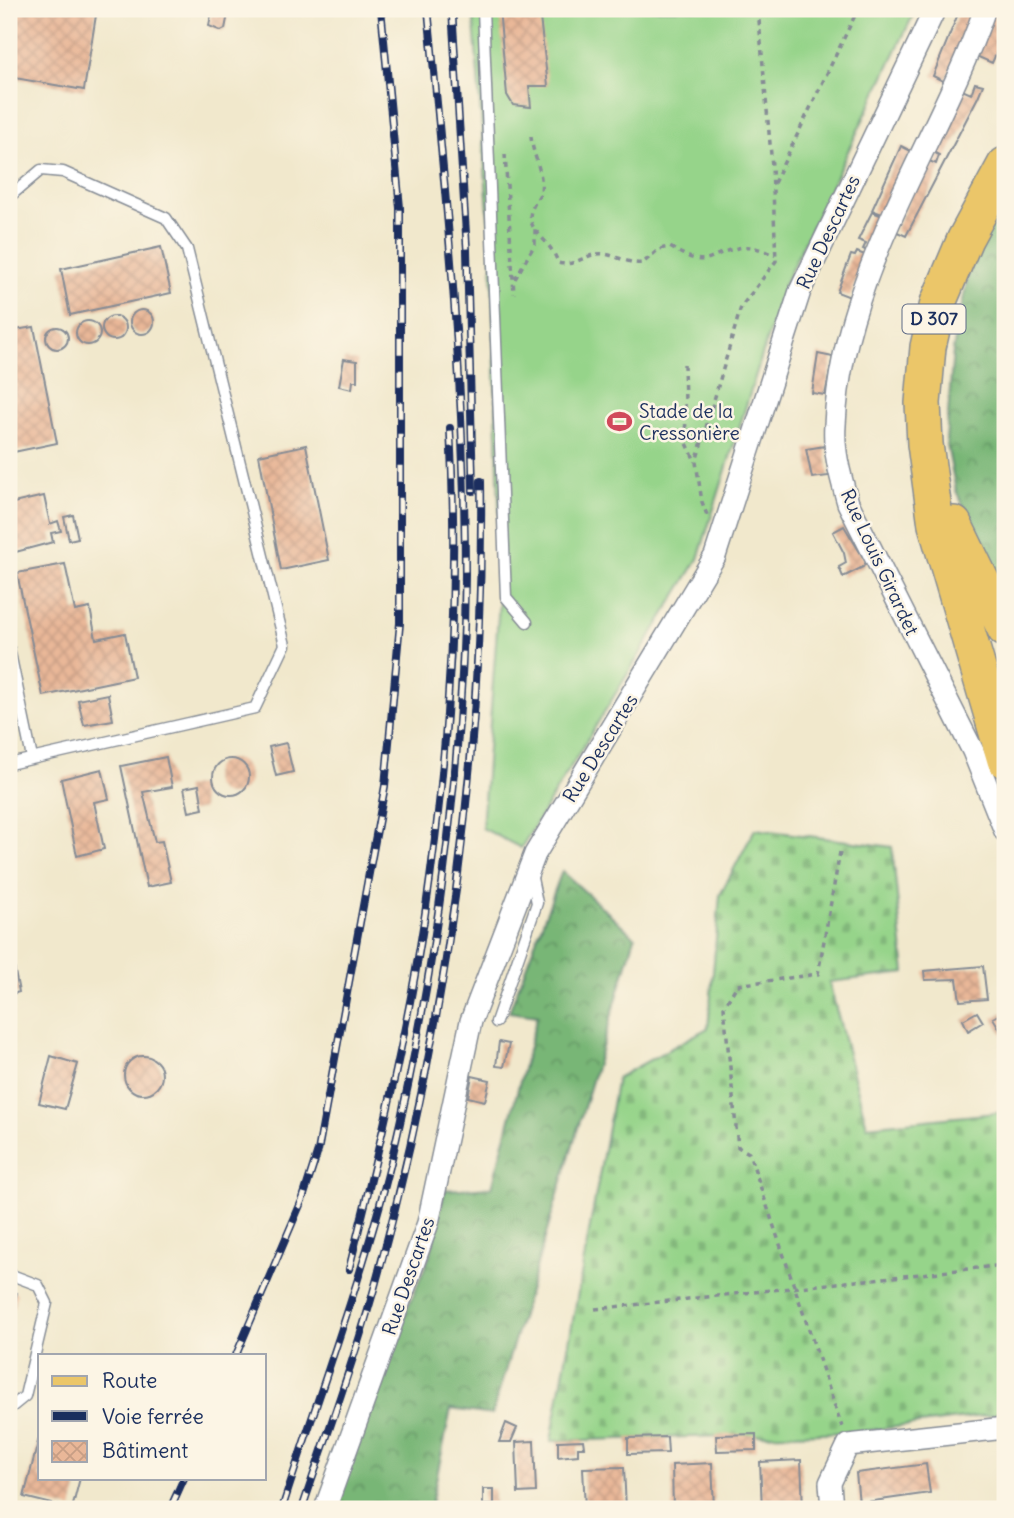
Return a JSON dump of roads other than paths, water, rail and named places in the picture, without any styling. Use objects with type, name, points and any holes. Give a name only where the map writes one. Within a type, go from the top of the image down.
[{"type":"main road","name":"D 307","points":[[1005,164],[951,270],[938,303],[928,347],[923,403],[925,444],[936,525],[1005,760]]},
{"type":"main road","name":"D 307","points":[[933,488],[1005,629]]},
{"type":"street","name":"Rue Descartes","points":[[325,1509],[428,1223],[471,1021],[512,910],[530,867],[699,586],[726,525],[800,291],[935,9]]},
{"type":"street","name":"Rue Louis Girardet","points":[[985,9],[972,45],[882,242],[856,311],[846,345],[834,428],[838,467],[848,503],[973,751],[1005,831]]},
{"type":"street","points":[[832,1509],[830,1483],[848,1446],[1005,1428]]},
{"type":"lane","points":[[483,9],[506,597],[527,622]]},
{"type":"lane","points":[[9,197],[41,170],[63,172],[166,218],[187,249],[285,645],[255,708],[9,764]]},
{"type":"lane","points":[[9,648],[32,758]]},
{"type":"lane","points":[[496,1023],[537,903],[530,867]]},
{"type":"lane","points":[[9,1274],[38,1285],[47,1303],[25,1396],[9,1409]]},
{"type":"railway","points":[[236,1354],[303,1198],[318,1151],[385,786],[400,623],[400,208],[381,9]]},
{"type":"railway","points":[[282,1509],[354,1291],[392,1158],[434,942],[453,793],[465,574],[462,432],[453,291],[428,9]]},
{"type":"railway","points":[[452,9],[467,250],[473,491]]},
{"type":"railway","points":[[349,1269],[400,1052],[417,965],[432,860],[445,737],[452,613],[450,428]]},
{"type":"railway","points":[[302,1509],[376,1282],[401,1184],[442,985],[457,885],[476,684],[481,481]]},
{"type":"railway","points":[[170,1509],[183,1480]]},
{"type":"place","name":"Stade de la Cressonière","points":[[619,422]]}]
